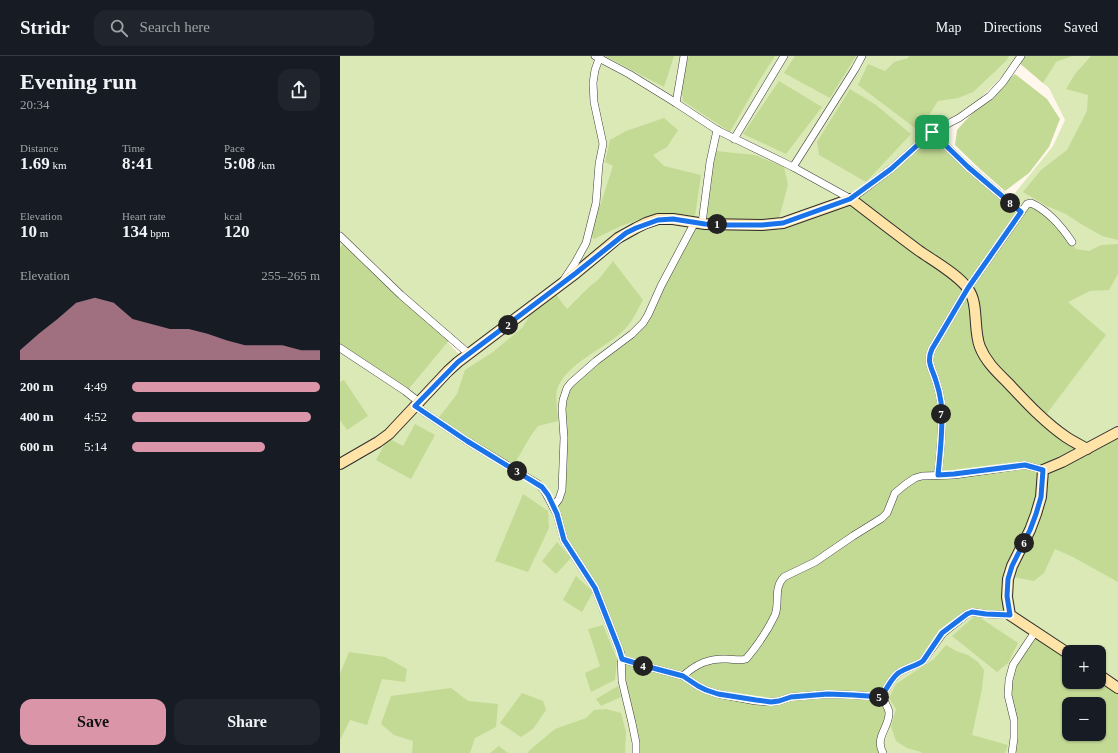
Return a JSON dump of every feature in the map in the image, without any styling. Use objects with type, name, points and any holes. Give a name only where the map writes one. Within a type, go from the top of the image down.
[{"type":"street","points":[[676,103],[684,56]]},
{"type":"street","points":[[734,139],[784,56]]},
{"type":"street","points":[[793,167],[862,56]]},
{"type":"street","points":[[340,464],[389,434],[448,371],[559,286],[618,238],[636,228],[658,220],[673,219],[698,223],[762,225],[783,223],[850,199],[891,169],[932,132],[959,118],[990,96],[1003,82],[1021,56]]},
{"type":"street","points":[[559,286],[575,263],[586,243],[596,203],[599,164],[603,144],[594,102],[593,83],[598,57],[676,103],[716,130],[793,167],[850,199],[955,275],[968,288],[972,295],[977,336],[980,347],[995,370],[1046,422],[1066,437],[1087,449]]},
{"type":"street","points":[[553,507],[559,499],[562,490],[564,446],[562,409],[567,388],[596,361],[632,334],[643,323],[648,315],[670,267],[698,223],[716,130]]},
{"type":"street","points":[[932,132],[968,167],[1021,212]]},
{"type":"street","points":[[938,475],[941,433],[941,402],[936,380],[929,360],[929,354],[968,288],[1027,204],[1033,204],[1040,208],[1064,230],[1072,242]]},
{"type":"street","points":[[340,236],[401,295],[469,354]]},
{"type":"street","points":[[340,348],[405,391],[417,404],[467,441],[538,484],[544,490],[557,514],[564,540],[595,588],[619,649],[622,659],[622,681],[634,729],[636,753]]},
{"type":"street","points":[[683,676],[690,669],[702,662],[725,659],[746,659],[768,628],[776,613],[778,586],[784,577],[815,562],[852,536],[882,518],[887,513],[896,492],[915,478],[1025,465],[1043,470],[1062,462],[1118,432]]},
{"type":"street","points":[[1010,615],[1007,596],[1008,579],[1012,566],[1030,530],[1036,514],[1041,497],[1043,470]]},
{"type":"street","points":[[883,753],[880,742],[887,723],[889,712],[882,697],[884,692],[898,673],[923,661],[942,633],[967,614],[972,612],[1010,615],[1062,649]]},
{"type":"street","points":[[1012,753],[1014,720],[1008,695],[1009,680],[1013,665],[1035,632]]},
{"type":"street","points":[[622,659],[683,676],[698,686],[718,694],[771,702],[791,697],[828,694],[882,697]]},
{"type":"street","points":[[1106,680],[1118,688]]},
{"type":"green space","points":[[340,56],[1118,56],[1118,690],[1106,682],[1106,645],[1062,645],[1062,660],[1013,719],[1010,753],[882,753],[879,695],[955,622],[1007,602],[1042,420],[1007,203],[1053,146],[1065,120],[1049,88],[1017,61],[962,117],[943,124],[934,115],[932,132],[595,588],[621,659],[633,753],[340,753]],"holes":[[[412,305],[461,347],[478,348],[442,375],[459,354]]]},
{"type":"green space","points":[[605,56],[674,56],[664,87]]},
{"type":"green space","points":[[689,56],[775,56],[730,132],[683,101],[680,82]]},
{"type":"green space","points":[[795,56],[856,56],[830,98],[784,73]]},
{"type":"green space","points":[[909,56],[1009,56],[1006,61],[973,92],[958,98],[938,101],[919,131],[858,85],[868,64],[885,71],[894,62],[908,58]]},
{"type":"green space","points":[[1020,56],[1072,56],[1056,62],[1043,83],[1017,61]]},
{"type":"green space","points":[[1091,56],[1118,56],[1118,240],[1102,236],[1066,214],[1047,206],[1023,192],[1041,170],[1067,150],[1087,111],[1088,95],[1066,89],[1075,74]]},
{"type":"green space","points":[[1015,74],[1047,99],[1060,119],[1049,147],[1029,173],[1005,191],[955,145],[957,130],[986,98]]},
{"type":"green space","points":[[779,81],[822,107],[786,154],[743,134]]},
{"type":"green space","points":[[850,89],[876,105],[911,134],[866,182],[819,155],[817,142]]},
{"type":"green space","points":[[664,118],[678,130],[667,147],[653,155],[664,166],[701,175],[695,216],[658,213],[621,226],[594,239],[590,234],[613,166],[605,162],[610,140],[626,131]]},
{"type":"green space","points":[[932,132],[1019,210],[1026,201],[1058,226],[1076,249],[1089,251],[1101,245],[1118,244],[1118,274],[1109,290],[1090,291],[1068,302],[1106,335],[1042,420],[1083,449],[1118,429],[1118,582],[1073,557],[1055,549],[1044,573],[1034,581],[1009,576],[1007,615],[970,610],[955,622],[925,659],[896,673],[879,695],[888,710],[882,753],[634,753],[621,655],[595,588],[562,541],[554,503],[560,494],[563,474],[560,417],[561,392],[568,383],[641,325],[694,224],[778,226],[856,198]]},
{"type":"green space","points":[[716,151],[755,155],[784,167],[788,185],[779,218],[754,224],[703,218]]},
{"type":"green space","points":[[345,241],[451,338],[407,391],[340,347],[340,248]]},
{"type":"green space","points":[[613,261],[643,300],[625,329],[568,372],[561,381],[556,393],[558,421],[538,426],[515,463],[505,465],[437,420],[457,394],[465,370],[493,352],[523,327],[531,313],[554,292],[567,309],[598,280]]},
{"type":"green space","points":[[344,380],[368,416],[347,430],[340,420],[340,382]]},
{"type":"green space","points":[[415,424],[435,435],[411,479],[376,460],[388,438],[403,446]]},
{"type":"green space","points":[[523,494],[548,511],[549,528],[528,572],[495,561]]},
{"type":"green space","points":[[557,542],[571,558],[556,574],[542,561]]},
{"type":"green space","points":[[576,576],[593,592],[582,612],[563,600]]},
{"type":"green space","points":[[976,615],[1018,643],[1008,663],[997,672],[952,636]]},
{"type":"green space","points":[[603,625],[617,659],[615,680],[591,692],[585,673],[600,666],[588,629]]},
{"type":"green space","points":[[1032,631],[1062,651],[1062,689],[1106,689],[1106,682],[1118,690],[1118,753],[1010,753],[1013,737],[1009,668]]},
{"type":"green space","points":[[946,645],[956,651],[968,655],[978,662],[984,670],[982,689],[972,735],[1008,745],[1005,753],[921,753],[907,748],[896,741],[891,727],[896,709],[889,698],[896,684],[934,659]]},
{"type":"green space","points":[[349,652],[385,657],[407,669],[405,682],[382,679],[367,725],[350,720],[340,740],[340,674]]},
{"type":"green space","points":[[618,686],[621,697],[601,706],[596,699]]},
{"type":"green space","points":[[451,688],[468,701],[498,704],[496,727],[475,738],[470,753],[412,753],[413,741],[394,735],[381,724],[391,696]]},
{"type":"green space","points":[[522,693],[543,701],[546,710],[533,729],[521,737],[500,723]]},
{"type":"green space","points":[[606,709],[621,713],[626,732],[625,753],[527,753],[555,729],[586,718],[594,710]]},
{"type":"green space","points":[[499,746],[508,753],[490,753]]},
{"type":"route","points":[[932,132],[968,167],[1021,212],[968,288],[929,354],[929,360],[936,380],[941,402],[942,425],[938,475],[1025,465],[1043,470],[1040,504],[1030,530],[1012,566],[1008,579],[1007,596],[1010,615],[972,612],[967,614],[942,633],[923,661],[898,673],[882,697],[828,694],[791,697],[771,702],[727,696],[706,690],[683,676],[622,659],[595,588],[564,540],[557,514],[548,495],[542,487],[467,441],[415,406],[458,362],[576,273],[626,233],[646,223],[658,220],[673,219],[705,224],[728,225],[762,225],[783,223],[850,199],[891,169],[932,132]]}]
